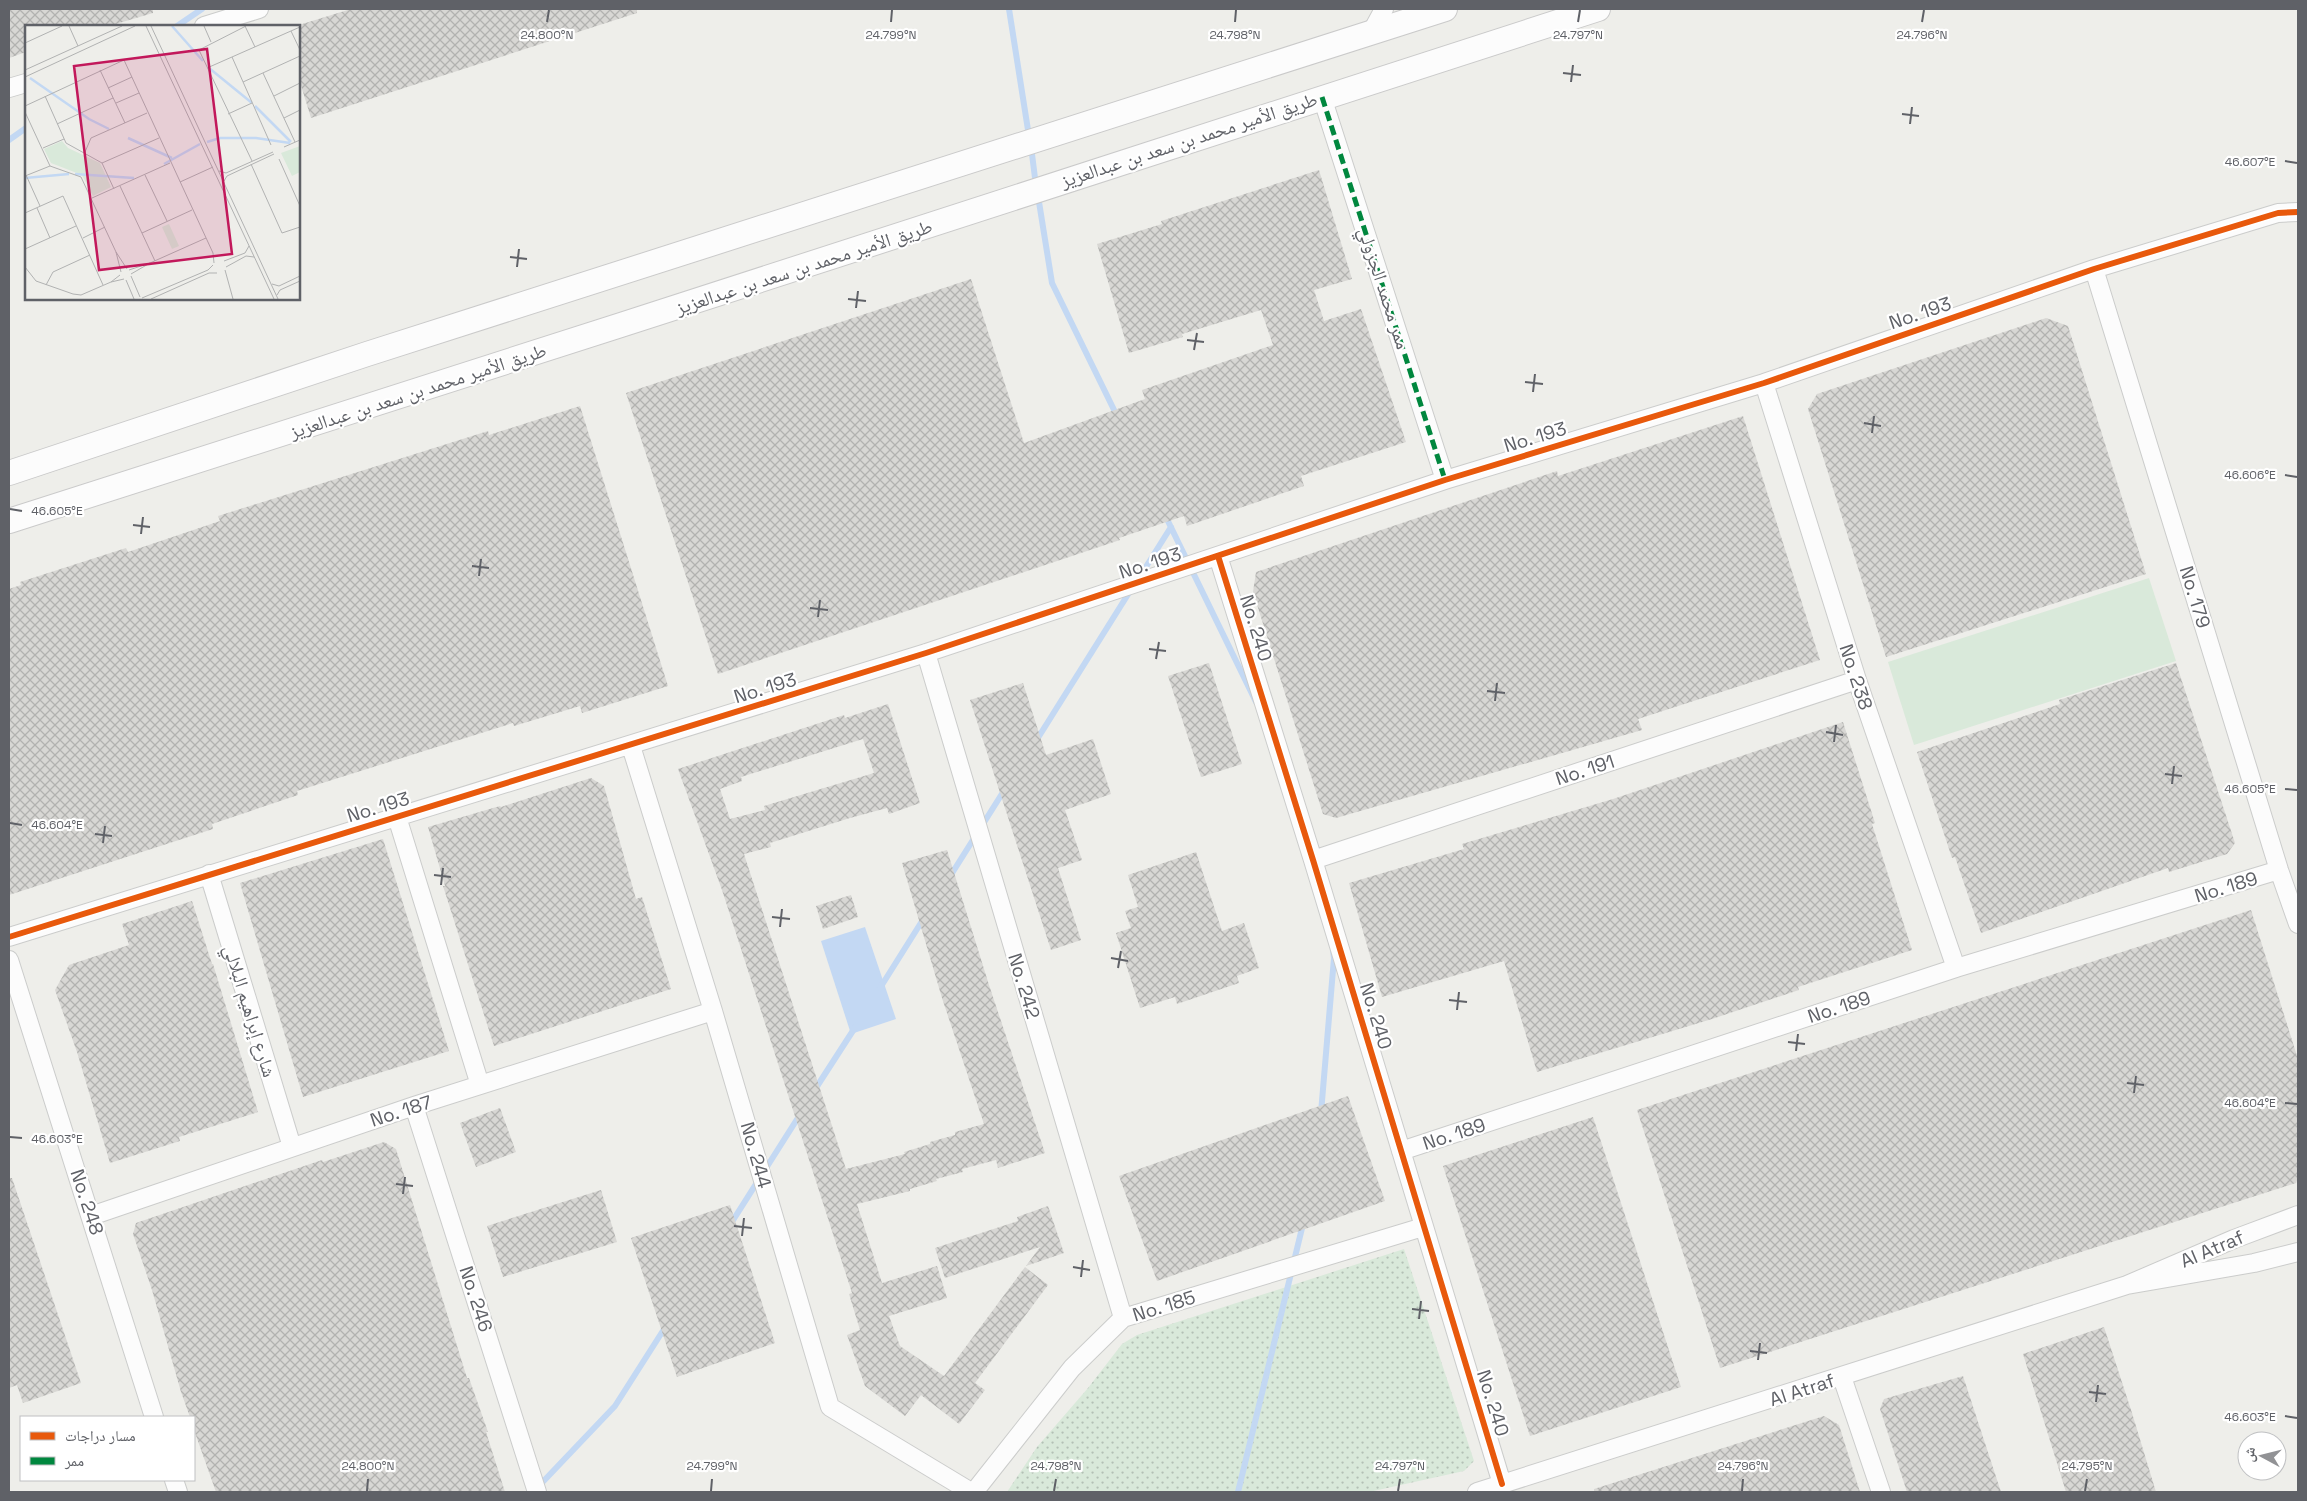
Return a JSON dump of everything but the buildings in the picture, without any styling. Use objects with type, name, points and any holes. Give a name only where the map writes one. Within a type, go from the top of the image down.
[{"type":"main road","points":[[9,473],[415,339],[1445,9]]},
{"type":"main road","name":"طريق الأمير محمد بن سعد بن عبدالعزيز","points":[[9,521],[593,336],[1322,96],[1598,9]]},
{"type":"street","points":[[207,20],[259,9]]},
{"type":"street","points":[[1371,34],[1384,9]]},
{"type":"street","points":[[9,88],[25,83]]},
{"type":"street","name":"ممر محمد الجزولي","points":[[1322,96],[1445,480]]},
{"type":"street","name":"No. 193","points":[[2278,213],[2298,200]]},
{"type":"street","name":"No. 193","points":[[9,936],[631,746],[926,653],[1445,480],[1764,383],[2094,269],[2278,213],[2298,212]]},
{"type":"street","name":"No. 179","points":[[2094,269],[2298,924]]},
{"type":"street","name":"No. 238","points":[[1764,383],[1857,680],[1956,968]]},
{"type":"street","name":"No. 240","points":[[1218,556],[1313,860],[1502,1484]]},
{"type":"street","name":"No. 242","points":[[926,653],[1123,1318]]},
{"type":"street","name":"No. 191","points":[[1313,860],[1857,680]]},
{"type":"street","name":"No. 244","points":[[631,746],[713,1011],[830,1407],[973,1492]]},
{"type":"street","points":[[397,817],[480,1085]]},
{"type":"street","name":"No. 189","points":[[1401,1151],[1956,968],[2280,870]]},
{"type":"street","name":"شارع إبراهيم البلالي","points":[[209,874],[292,1147]]},
{"type":"street","name":"No. 248","points":[[9,960],[154,1416]]},
{"type":"street","name":"No. 187","points":[[91,1216],[414,1106],[713,1011]]},
{"type":"street","name":"No. 246","points":[[414,1106],[537,1492]]},
{"type":"street","name":"Al Atraf","points":[[1477,1492],[2127,1285],[2234,1239],[2298,1215]]},
{"type":"street","name":"No. 185","points":[[973,1492],[1072,1368],[1123,1318],[1423,1227]]},
{"type":"street","name":"Al Atraf","points":[[2127,1285],[2254,1263],[2298,1252]]},
{"type":"street","points":[[1842,1377],[1880,1492]]},
{"type":"green space","points":[[2149,578],[2176,661],[1914,745],[1888,662]]},
{"type":"green space","points":[[1404,1249],[1474,1461],[1464,1471],[1369,1492],[1007,1492],[1037,1447],[1088,1388],[1122,1344],[1137,1335]]},
{"type":"water","points":[[865,927],[896,1019],[851,1034],[821,941]]},
{"type":"waterway","points":[[178,25],[202,9]]},
{"type":"waterway","points":[[1009,9],[1028,130]]},
{"type":"waterway","points":[[9,140],[25,129]]},
{"type":"waterway","points":[[1032,154],[1035,178]]},
{"type":"waterway","points":[[1039,202],[1052,283],[1117,416]]},
{"type":"waterway","points":[[1165,515],[1256,702]]},
{"type":"waterway","points":[[1139,578],[1171,527]]},
{"type":"waterway","points":[[1036,741],[1132,588]]},
{"type":"waterway","points":[[949,878],[1005,789]]},
{"type":"waterway","points":[[880,988],[924,918]]},
{"type":"waterway","points":[[1321,1113],[1334,958],[1333,951]]},
{"type":"waterway","points":[[814,1091],[856,1026]]},
{"type":"waterway","points":[[730,1225],[801,1113]]},
{"type":"waterway","points":[[1238,1492],[1303,1224]]},
{"type":"waterway","points":[[537,1488],[615,1406],[666,1326]]},
{"type":"marked path","points":[[1322,97],[1445,480]]},
{"type":"cycle path","points":[[9,937],[926,653],[1445,480],[1764,383],[2094,269],[2278,213],[2298,212]]},
{"type":"cycle path","points":[[1218,556],[1313,860],[1502,1484]]}]
